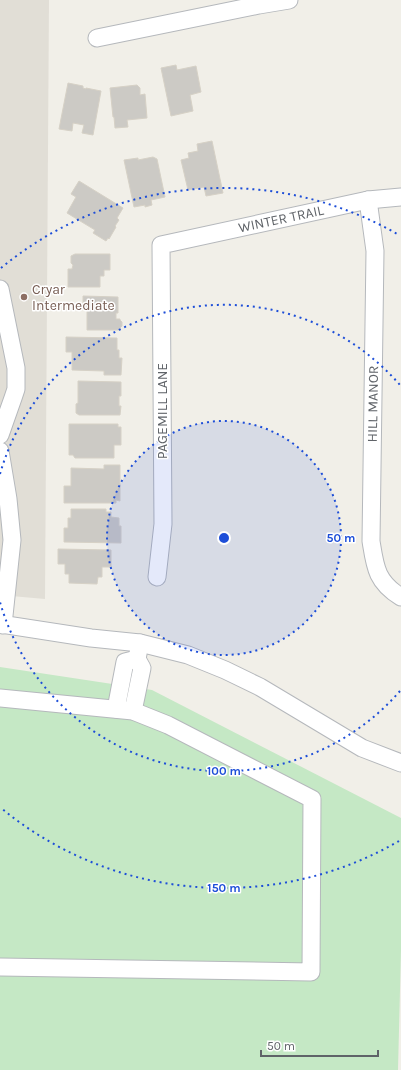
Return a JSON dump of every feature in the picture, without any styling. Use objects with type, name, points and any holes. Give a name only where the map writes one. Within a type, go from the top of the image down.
[{"type":"street","points":[[97,38],[289,0]]},
{"type":"street","name":"WINTER TRAIL","points":[[161,245],[368,200],[401,197]]},
{"type":"street","name":"HILL MANOR","points":[[368,200],[374,251],[371,540],[375,566],[383,582],[395,594],[401,597]]},
{"type":"street","name":"PAGEMILL LANE","points":[[157,577],[163,524],[161,245]]},
{"type":"street","points":[[0,289],[16,368],[16,388],[14,398],[0,435]]},
{"type":"street","points":[[1,461],[8,500],[12,540],[2,625],[91,638],[138,651],[188,655],[225,670],[260,687],[362,748],[401,763]]},
{"type":"street","points":[[116,709],[125,662],[138,651]]},
{"type":"street","points":[[133,711],[142,668],[138,651]]},
{"type":"street","points":[[0,698],[133,711],[168,725],[312,798],[311,972],[0,967]]},
{"type":"shaded area","name":"Cryar Intermediate","points":[[0,0],[49,0],[45,599],[0,595]]},
{"type":"green space","points":[[0,667],[152,690],[401,818],[401,950],[398,1070],[0,1070]]},
{"type":"building","points":[[176,65],[177,70],[196,66],[201,92],[190,95],[193,111],[171,116],[161,68]]},
{"type":"building","points":[[68,83],[83,86],[83,88],[86,89],[101,91],[93,135],[82,133],[84,125],[73,123],[72,131],[59,129]]},
{"type":"building","points":[[137,85],[140,88],[140,95],[145,94],[147,118],[127,120],[128,127],[115,128],[110,88]]},
{"type":"building","points":[[212,141],[223,193],[206,196],[204,187],[188,190],[181,160],[189,158],[188,153],[198,151],[197,144]]},
{"type":"building","points":[[153,157],[157,159],[165,197],[151,200],[152,205],[145,207],[145,205],[134,207],[124,160],[138,158],[138,160]]},
{"type":"building","points":[[79,181],[123,208],[117,218],[119,220],[115,226],[116,227],[109,239],[108,238],[106,241],[93,233],[95,230],[67,213],[76,197],[71,194]]},
{"type":"building","points":[[75,254],[110,254],[110,270],[104,270],[104,276],[100,276],[100,287],[68,287],[68,269],[72,269],[73,265],[71,263],[71,256]]},
{"type":"building","points":[[83,296],[118,297],[118,313],[116,313],[116,319],[120,319],[122,322],[120,330],[87,330],[87,309],[83,309]]},
{"type":"building","points":[[66,337],[117,338],[119,358],[122,358],[121,375],[104,375],[104,371],[72,370],[72,352],[66,352]]},
{"type":"building","points":[[78,381],[121,382],[121,396],[119,396],[119,406],[121,406],[120,415],[79,415],[76,413],[76,404],[78,403]]},
{"type":"building","points":[[69,424],[118,424],[118,427],[121,427],[121,445],[114,445],[114,458],[75,458],[73,455],[69,455]]},
{"type":"building","points":[[104,465],[120,465],[120,501],[116,500],[116,503],[64,503],[64,486],[71,486],[71,468],[104,469]]},
{"type":"building","points":[[71,509],[106,509],[106,512],[111,512],[111,517],[119,518],[119,526],[121,526],[121,543],[64,542],[64,528],[68,528],[68,518],[71,518]]},
{"type":"building","points":[[58,549],[111,550],[111,567],[102,567],[102,577],[98,577],[97,584],[69,583],[69,574],[65,574],[65,564],[58,564]]},
{"type":"place","name":"Cryar Intermediate","points":[[24,297]]}]
